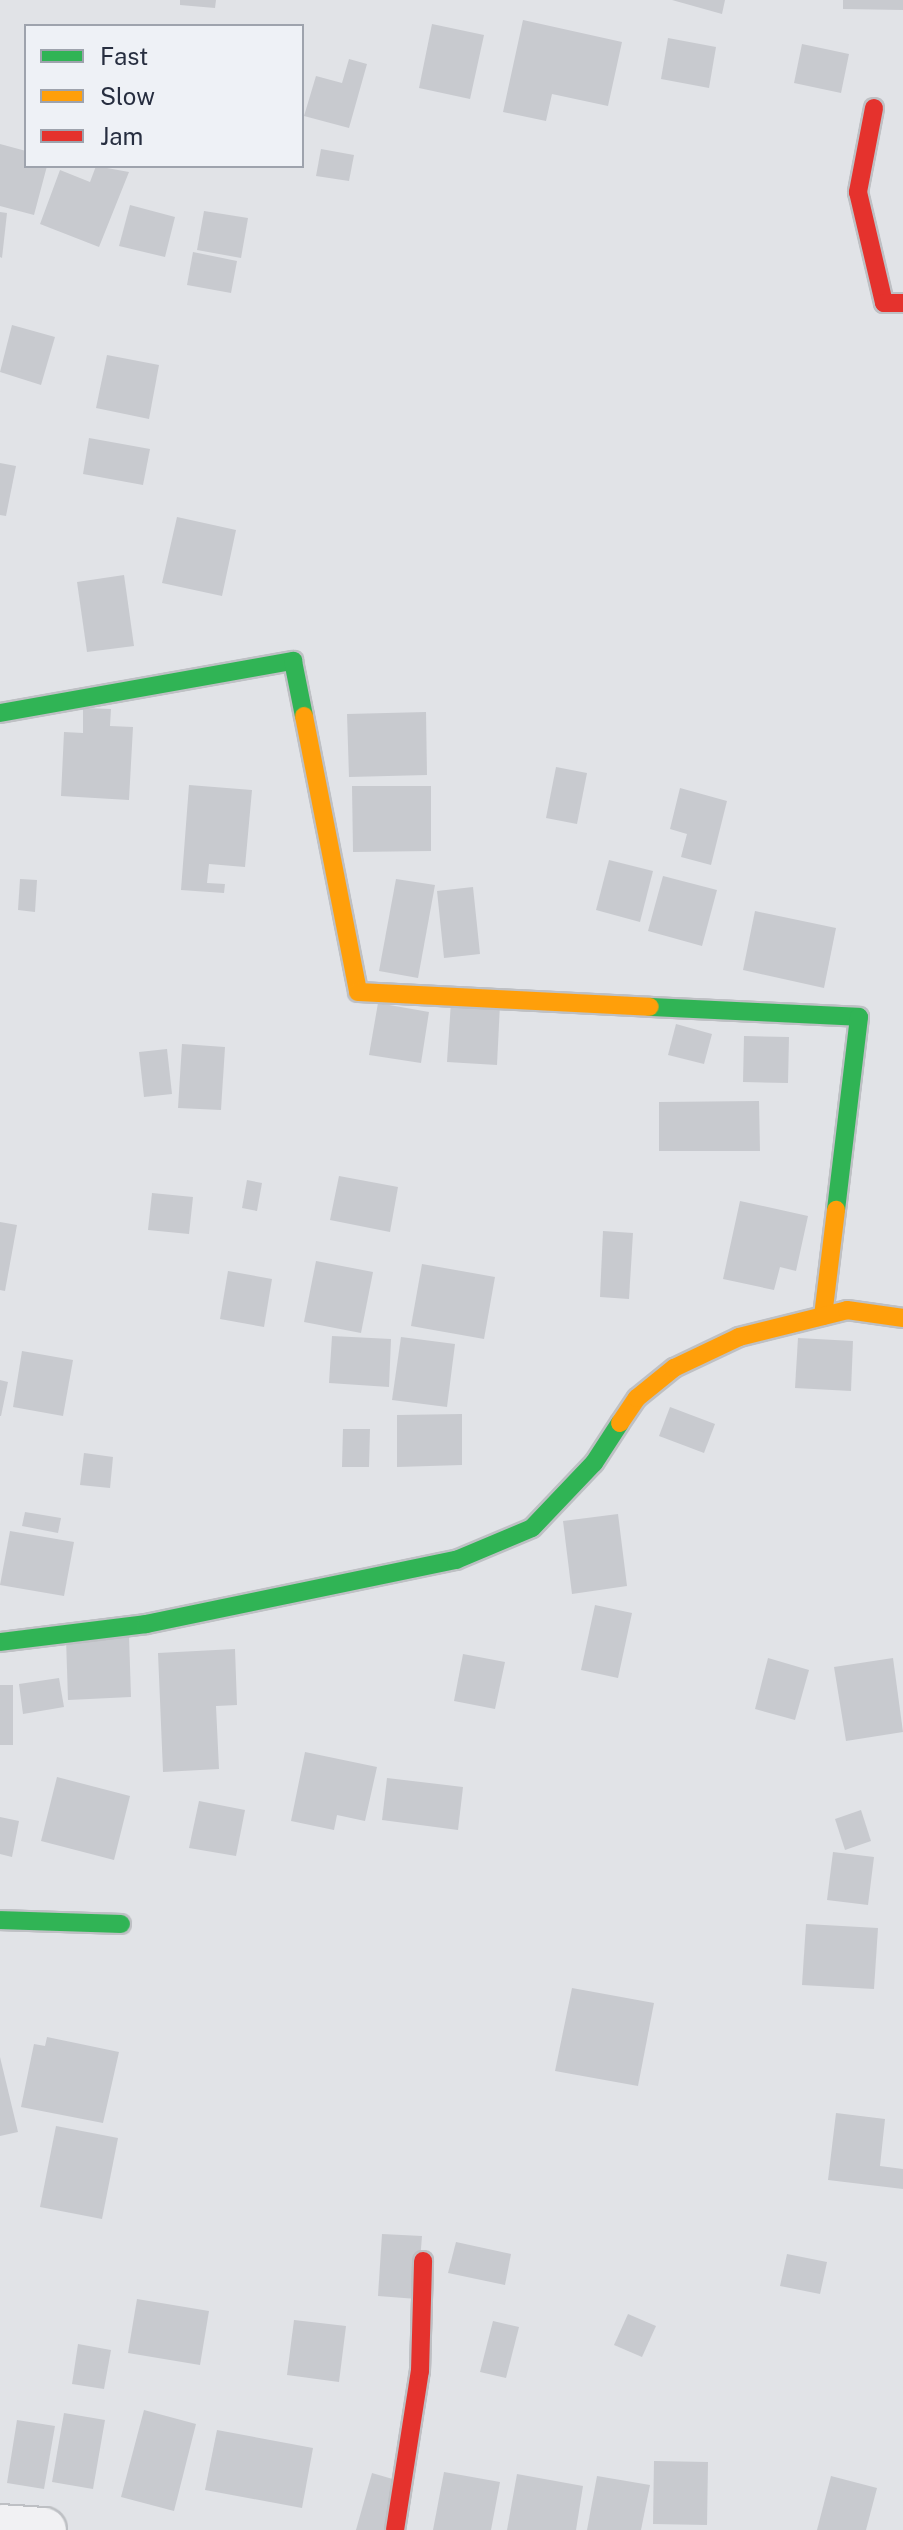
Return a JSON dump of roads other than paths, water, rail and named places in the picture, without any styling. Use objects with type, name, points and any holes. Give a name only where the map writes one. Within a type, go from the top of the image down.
[{"type":"street","points":[[874,108],[858,192],[884,303],[903,303]]},
{"type":"street","points":[[0,713],[293,661],[358,992],[859,1017],[823,1316]]},
{"type":"street","points":[[0,1642],[146,1624],[456,1560],[532,1528],[594,1463],[637,1398],[674,1368],[739,1337],[847,1310],[903,1318]]},
{"type":"street","points":[[0,1920],[121,1924]]},
{"type":"street","points":[[395,2530],[420,2371],[423,2261]]},
{"type":"street","points":[[0,2527],[44,2530]]}]
